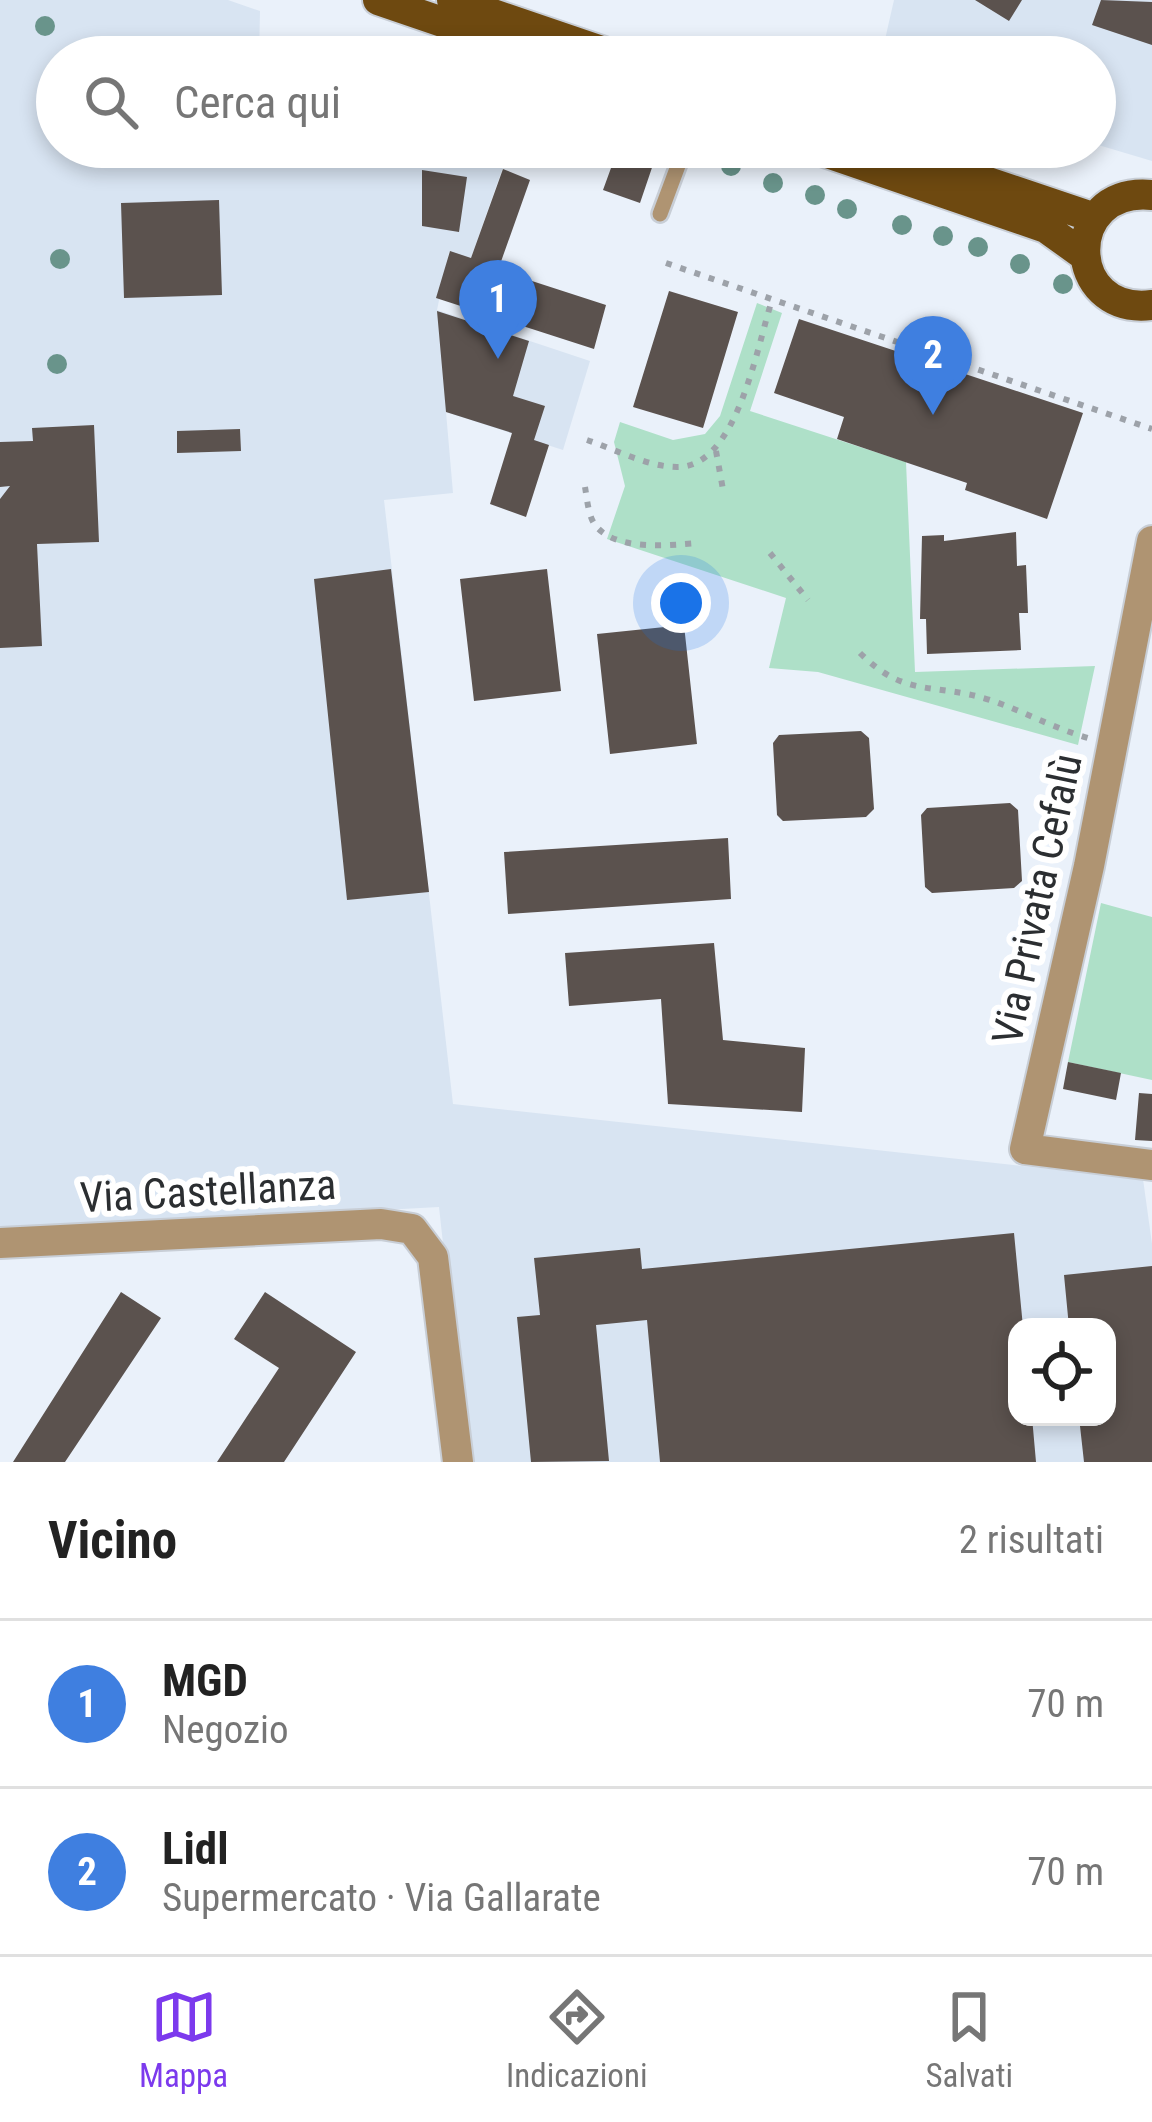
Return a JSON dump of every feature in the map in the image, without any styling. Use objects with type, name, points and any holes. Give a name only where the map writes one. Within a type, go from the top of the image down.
[{"type":"main road","points":[[378,0],[483,36]]},
{"type":"main road","points":[[452,0],[557,36]]},
{"type":"main road","points":[[871,168],[1046,228],[1085,256],[1103,292],[1128,305],[1152,305]]},
{"type":"main road","points":[[946,168],[1095,218]]},
{"type":"main road","points":[[1085,256],[1095,218],[1118,199],[1152,195]]},
{"type":"street","name":"Via Privata Cefalù","points":[[1152,542],[1025,1149],[1152,1166]]},
{"type":"street","name":"Via Castellanza","points":[[0,1243],[381,1225],[418,1233],[433,1257],[458,1462]]},
{"type":"lane","points":[[660,214],[677,168]]},
{"type":"path","points":[[666,263],[1152,429]]},
{"type":"path","points":[[587,440],[678,468],[716,451],[729,433],[772,300]]},
{"type":"path","points":[[716,451],[724,495]]},
{"type":"path","points":[[585,487],[592,517],[603,531],[650,547],[698,543]]},
{"type":"path","points":[[770,553],[808,600]]},
{"type":"path","points":[[860,653],[883,676],[908,688],[990,700],[1113,745]]},
{"type":"shaded area","points":[[0,0],[228,0],[260,11],[259,36],[36,36],[36,168],[503,168],[471,258],[449,252],[437,310],[590,361],[563,450],[446,412],[453,493],[384,500],[453,1104],[1143,1179],[1152,1244],[1152,1462],[467,1462],[439,1207],[0,1231]]},
{"type":"shaded area","points":[[894,0],[1152,0],[1152,161],[1116,150],[1116,36],[886,36]]},
{"type":"green space","points":[[757,303],[782,313],[750,411],[906,462],[915,672],[1095,666],[1078,745],[818,672],[769,668],[786,598],[607,539],[625,486],[614,442],[620,422],[673,440],[705,434],[720,416]]},
{"type":"green space","points":[[1101,903],[1152,917],[1152,1080],[1068,1062]]},
{"type":"building","points":[[975,0],[1022,0],[1009,21]]},
{"type":"building","points":[[1101,0],[1152,2],[1152,45],[1092,25]]},
{"type":"building","points":[[611,168],[652,168],[640,203],[603,190]]},
{"type":"building","points":[[503,169],[530,180],[498,270],[606,305],[594,349],[436,298],[450,251],[471,258]]},
{"type":"building","points":[[422,170],[467,177],[459,232],[422,226]]},
{"type":"building","points":[[219,200],[222,295],[124,298],[121,203]]},
{"type":"building","points":[[669,291],[738,312],[703,428],[633,407]]},
{"type":"building","points":[[437,311],[529,341],[513,396],[545,406],[534,440],[549,445],[526,517],[490,504],[512,433],[446,412]]},
{"type":"building","points":[[799,319],[1083,413],[1047,519],[965,490],[967,483],[837,439],[844,417],[774,393]]},
{"type":"building","points":[[94,425],[99,542],[37,544],[42,646],[0,648],[0,499],[10,486],[0,487],[0,442],[33,441],[32,428]]},
{"type":"building","points":[[240,429],[241,451],[177,453],[177,431]]},
{"type":"building","points":[[1016,532],[1017,566],[1026,565],[1028,613],[1019,613],[1021,650],[927,654],[926,619],[920,619],[922,536],[944,535],[944,541]]},
{"type":"building","points":[[391,569],[429,892],[347,900],[314,579]]},
{"type":"building","points":[[547,569],[561,691],[474,701],[460,579]]},
{"type":"building","points":[[684,625],[697,744],[610,754],[597,634]]},
{"type":"building","points":[[861,731],[869,738],[874,809],[866,817],[783,821],[777,815],[773,743],[779,735]]},
{"type":"building","points":[[1010,803],[1018,810],[1022,881],[1014,888],[932,893],[925,887],[921,815],[927,808]]},
{"type":"building","points":[[728,838],[731,899],[508,914],[504,852]]},
{"type":"building","points":[[714,943],[723,1040],[805,1048],[802,1112],[668,1104],[661,999],[569,1006],[565,953]]},
{"type":"building","points":[[1068,1062],[1121,1073],[1116,1100],[1063,1089]]},
{"type":"building","points":[[1139,1093],[1152,1094],[1152,1141],[1135,1140]]},
{"type":"building","points":[[1014,1233],[1022,1318],[1008,1318],[1008,1426],[1033,1426],[1036,1462],[660,1462],[647,1320],[596,1325],[609,1461],[531,1462],[517,1317],[540,1315],[534,1258],[640,1248],[642,1269]]},
{"type":"building","points":[[1152,1266],[1152,1462],[1084,1462],[1080,1426],[1116,1426],[1116,1318],[1068,1318],[1064,1275]]},
{"type":"building","points":[[121,1292],[161,1318],[65,1462],[13,1462]]},
{"type":"building","points":[[265,1292],[356,1352],[284,1462],[217,1462],[279,1368],[234,1339]]},
{"type":"place","name":"MGD","points":[[498,359]]},
{"type":"place","name":"Lidl","points":[[933,415]]}]
